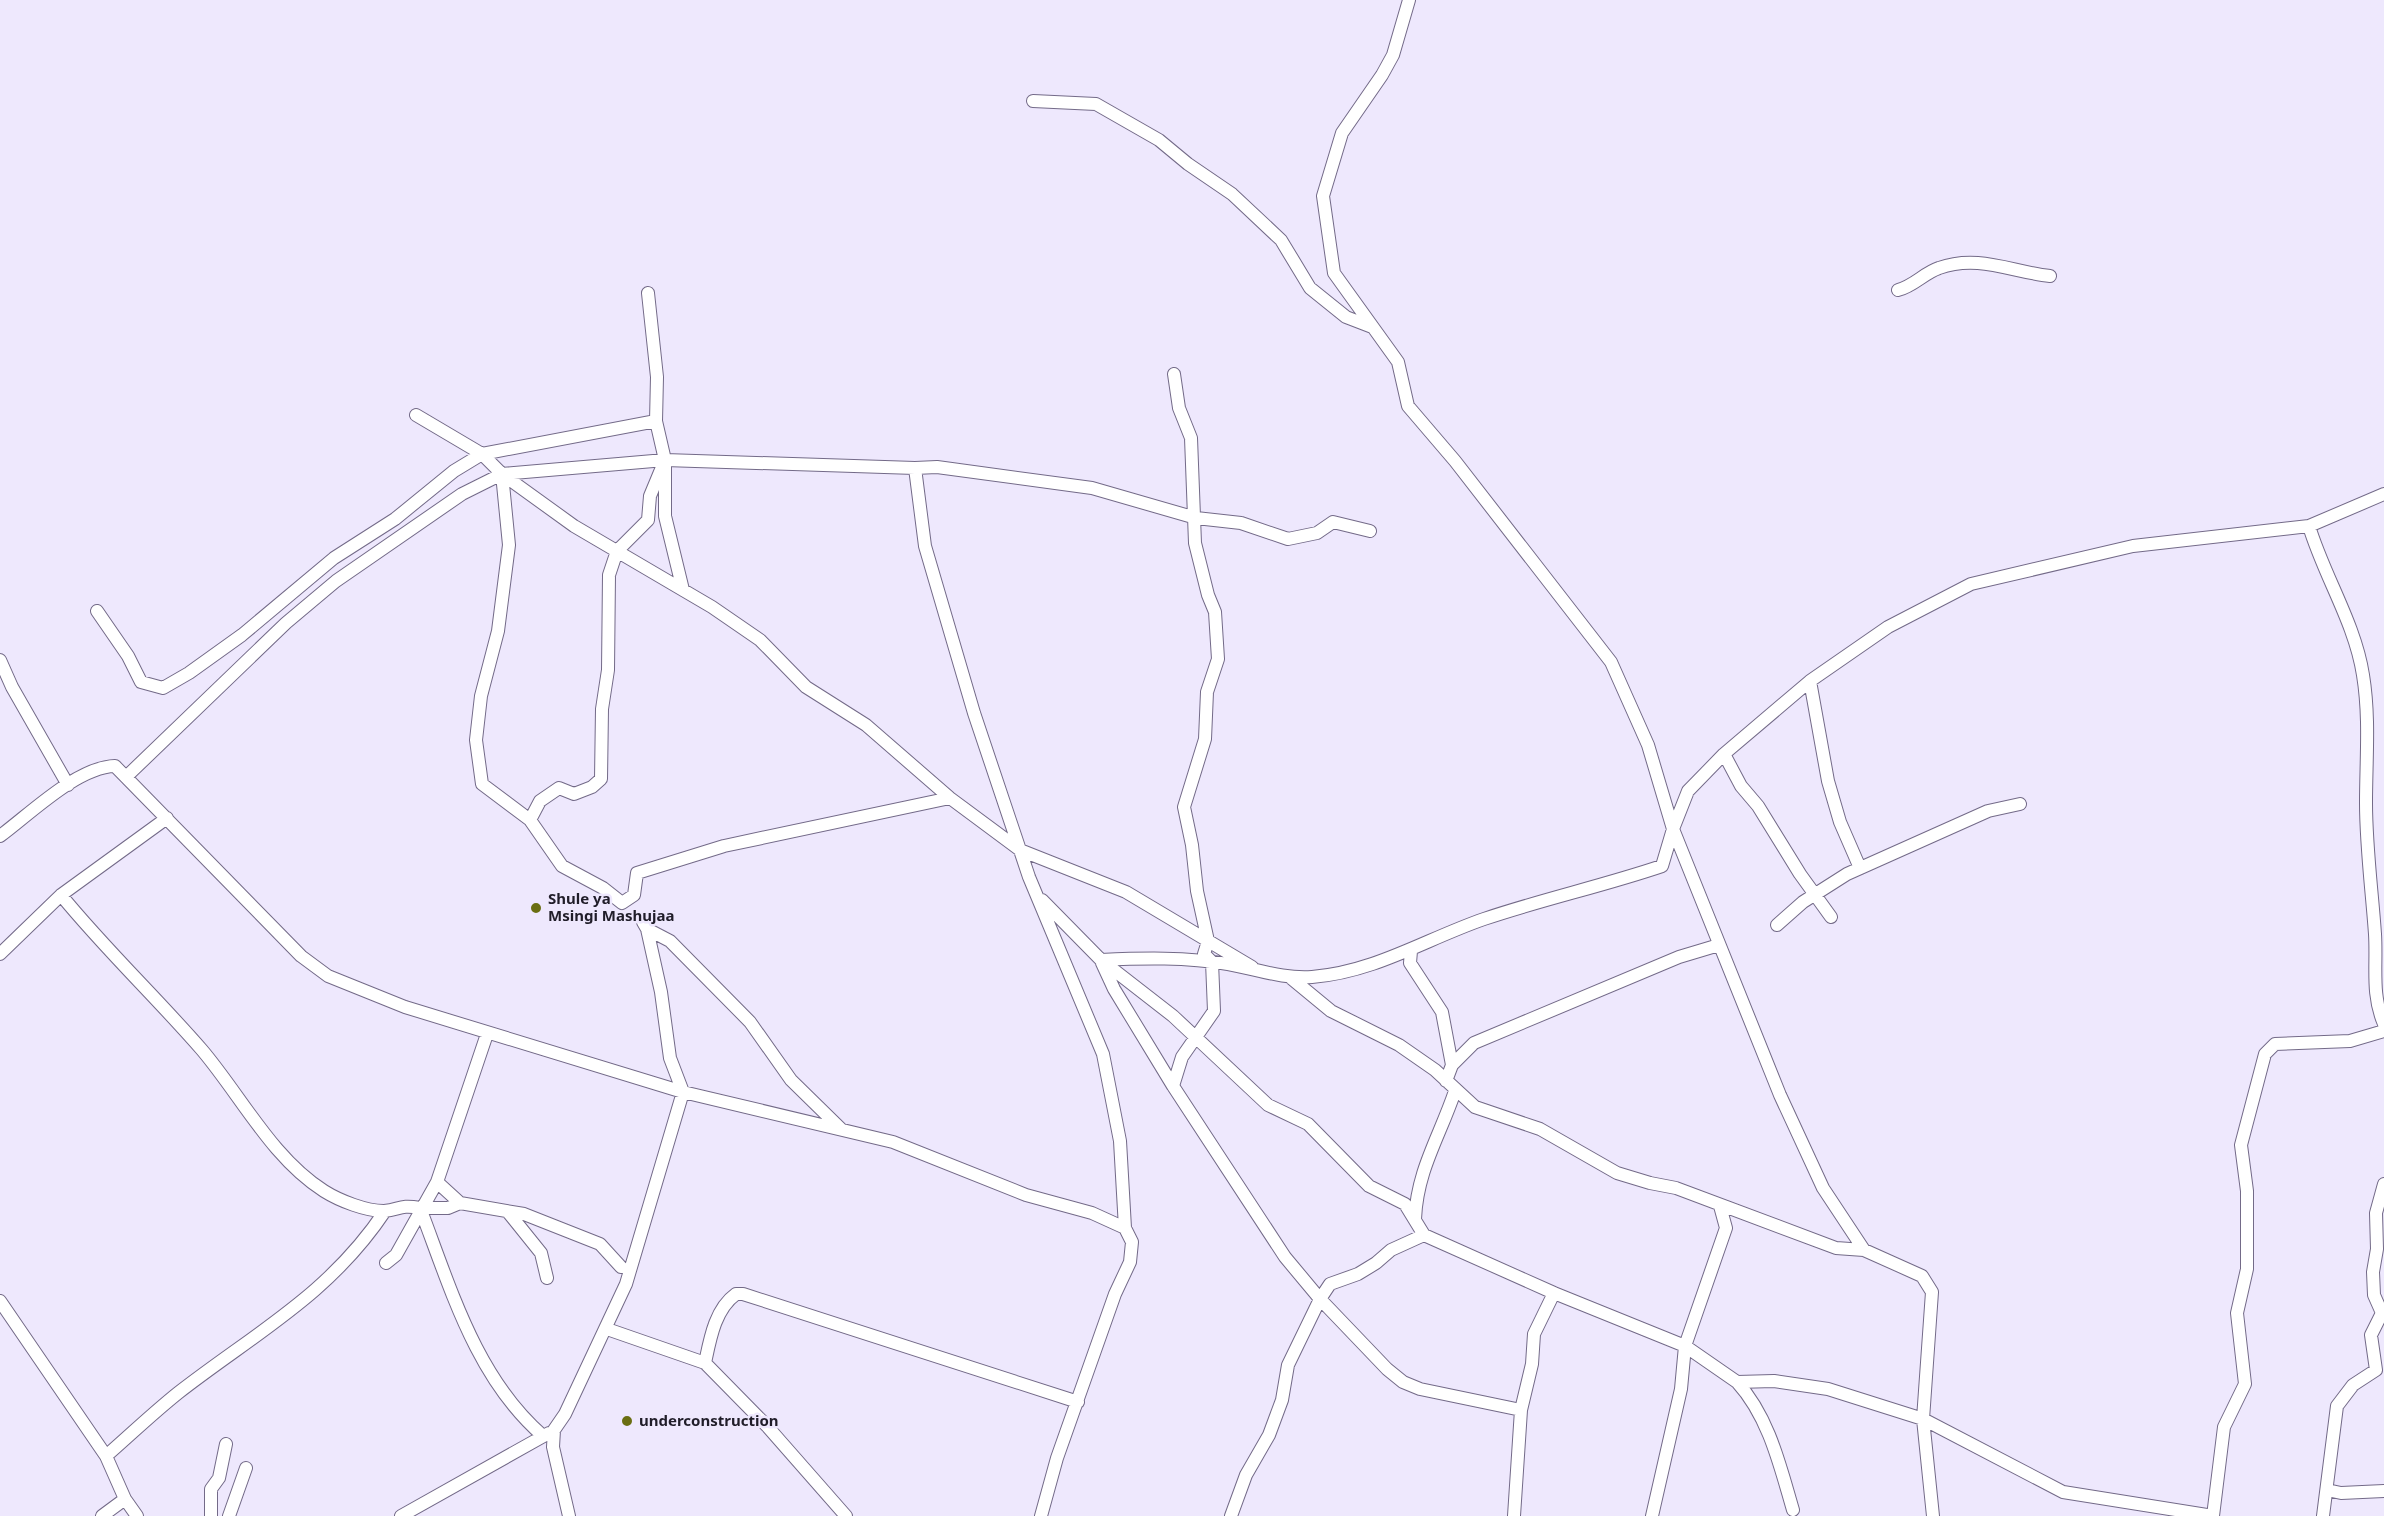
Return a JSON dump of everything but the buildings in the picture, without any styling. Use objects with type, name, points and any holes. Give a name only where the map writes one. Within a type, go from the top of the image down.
[{"type":"street","points":[[1409,0],[1393,54],[1382,75],[1342,133],[1323,196],[1334,273],[1398,362],[1407,406],[1469,479],[1611,662],[1648,745],[1673,829],[1780,1095],[1823,1188],[1864,1250]]},
{"type":"street","points":[[1033,101],[1096,104],[1159,140],[1188,164],[1232,194],[1281,240],[1310,288],[1346,317],[1373,327]]},
{"type":"street","points":[[1898,290],[1907,288],[1939,268],[1975,262],[1990,262],[2007,266],[2018,273],[2050,276]]},
{"type":"street","points":[[648,293],[657,377],[656,421],[664,459],[665,516],[683,590]]},
{"type":"street","points":[[1173,1086],[1182,1057],[1214,1011],[1212,962],[1204,954],[1208,941],[1197,891],[1192,845],[1184,807],[1205,739],[1207,692],[1218,659],[1215,612],[1208,595],[1195,543],[1196,518],[1191,438],[1179,408],[1174,374]]},
{"type":"street","points":[[416,415],[482,454],[502,474],[574,526],[683,590],[759,640],[807,687],[866,725],[950,798],[1020,850],[1126,892],[1261,973]]},
{"type":"street","points":[[97,611],[128,656],[141,682],[163,688],[189,673],[242,635],[334,558],[395,519],[454,471],[482,454],[656,421]]},
{"type":"street","points":[[530,820],[540,801],[560,788],[574,794],[592,787],[601,779],[602,709],[608,670],[609,575],[617,551],[648,520],[650,496],[664,459]]},
{"type":"street","points":[[127,776],[286,623],[336,581],[462,494],[502,474],[664,459],[937,467],[1092,488],[1196,518],[1241,524],[1288,540],[1317,533],[1333,522],[1371,531]]},
{"type":"street","points":[[915,468],[925,546],[974,713],[1020,850],[1103,1054],[1120,1141],[1125,1228],[1132,1242],[1130,1262],[1114,1294],[1057,1458],[1041,1516]]},
{"type":"street","points":[[502,474],[509,545],[498,631],[481,696],[476,740],[482,784],[530,820],[562,866],[603,888],[622,903],[634,895],[637,873],[724,846],[950,798]]},
{"type":"street","points":[[1101,960],[1212,962],[1291,978],[1353,971],[1411,951],[1482,920],[1609,884],[1662,866],[1688,791],[1724,754],[1810,681],[1888,627],[1971,584],[2133,546],[2309,526],[2384,494]]},
{"type":"street","points":[[2309,526],[2316,551],[2354,640],[2363,674],[2368,764],[2366,802],[2380,1007],[2384,1024]]},
{"type":"street","points":[[0,660],[12,687],[68,785]]},
{"type":"street","points":[[1810,681],[1834,801],[1840,822],[1860,868]]},
{"type":"street","points":[[1724,754],[1741,786],[1758,806],[1831,917]]},
{"type":"street","points":[[0,836],[68,785],[102,766],[115,766],[301,956],[328,976],[405,1007],[487,1034],[683,1092],[893,1142],[1026,1195],[1092,1213],[1125,1228]]},
{"type":"street","points":[[1777,925],[1815,895],[1860,868],[1989,811],[2020,804]]},
{"type":"street","points":[[0,954],[61,895],[167,818]]},
{"type":"street","points":[[61,895],[100,942],[203,1052],[292,1164],[324,1191],[353,1204],[385,1211],[404,1205],[420,1208],[448,1208],[460,1203]]},
{"type":"street","points":[[1038,896],[1101,960],[1196,1037],[1268,1105],[1308,1124],[1369,1186],[1405,1203],[1424,1235],[1554,1293],[1685,1346],[1737,1382],[1752,1399],[1768,1432],[1793,1510]]},
{"type":"street","points":[[401,1516],[554,1430],[565,1414],[607,1329],[626,1284],[683,1092],[670,1058],[661,992],[645,926],[670,941],[750,1022],[791,1080],[842,1130]]},
{"type":"street","points":[[1446,1081],[1452,1065],[1474,1043],[1679,957],[1719,945]]},
{"type":"street","points":[[1411,951],[1410,963],[1442,1012],[1452,1065]]},
{"type":"street","points":[[1101,960],[1114,988],[1173,1086],[1285,1257],[1320,1299],[1403,1383],[1521,1410]]},
{"type":"street","points":[[1291,978],[1330,1011],[1399,1045],[1435,1070],[1455,1091],[1475,1107],[1540,1129],[1617,1173],[1676,1188],[1836,1248],[1864,1250],[1922,1276],[1932,1292],[1923,1419],[1933,1516]]},
{"type":"street","points":[[1737,1382],[1774,1381],[1828,1389],[1923,1419],[2063,1492],[2213,1516],[2224,1427],[2245,1384],[2237,1313],[2247,1269],[2247,1191],[2241,1145],[2265,1054],[2275,1044],[2350,1041],[2384,1031]]},
{"type":"street","points":[[386,1263],[396,1255],[436,1182],[487,1034]]},
{"type":"street","points":[[1415,1220],[1416,1195],[1424,1165],[1446,1119],[1455,1091]]},
{"type":"street","points":[[436,1182],[460,1203],[524,1214],[600,1244],[621,1267]]},
{"type":"street","points":[[2323,1516],[2337,1406],[2353,1385],[2380,1370],[2371,1335],[2382,1313],[2374,1295],[2373,1272],[2377,1249],[2376,1213],[2384,1184]]},
{"type":"street","points":[[1652,1516],[1681,1389],[1685,1346],[1726,1228],[1720,1206]]},
{"type":"street","points":[[420,1208],[467,1329],[491,1377],[521,1417],[543,1436]]},
{"type":"street","points":[[105,1456],[178,1394],[285,1317],[334,1275],[363,1243],[385,1211]]},
{"type":"street","points":[[508,1212],[541,1253],[547,1278]]},
{"type":"street","points":[[1231,1516],[1246,1475],[1269,1435],[1282,1400],[1288,1365],[1320,1299],[1330,1284],[1358,1274],[1391,1250],[1424,1235]]},
{"type":"street","points":[[1514,1516],[1521,1410],[1532,1364],[1534,1334],[1554,1293]]},
{"type":"street","points":[[705,1363],[711,1335],[723,1309],[736,1294],[742,1294],[1078,1402]]},
{"type":"street","points":[[0,1301],[105,1456],[125,1499],[137,1516]]},
{"type":"street","points":[[607,1329],[705,1363],[767,1426],[846,1516]]},
{"type":"street","points":[[554,1430],[553,1448],[569,1516]]},
{"type":"street","points":[[211,1516],[211,1489],[219,1478],[226,1444]]},
{"type":"street","points":[[230,1516],[246,1468]]},
{"type":"street","points":[[2327,1490],[2341,1493],[2384,1491]]},
{"type":"street","points":[[102,1516],[125,1499]]},
{"type":"place","name":"Shule ya Msingi Mashujaa","points":[[536,908]]},
{"type":"place","name":"underconstruction","points":[[627,1421]]}]
